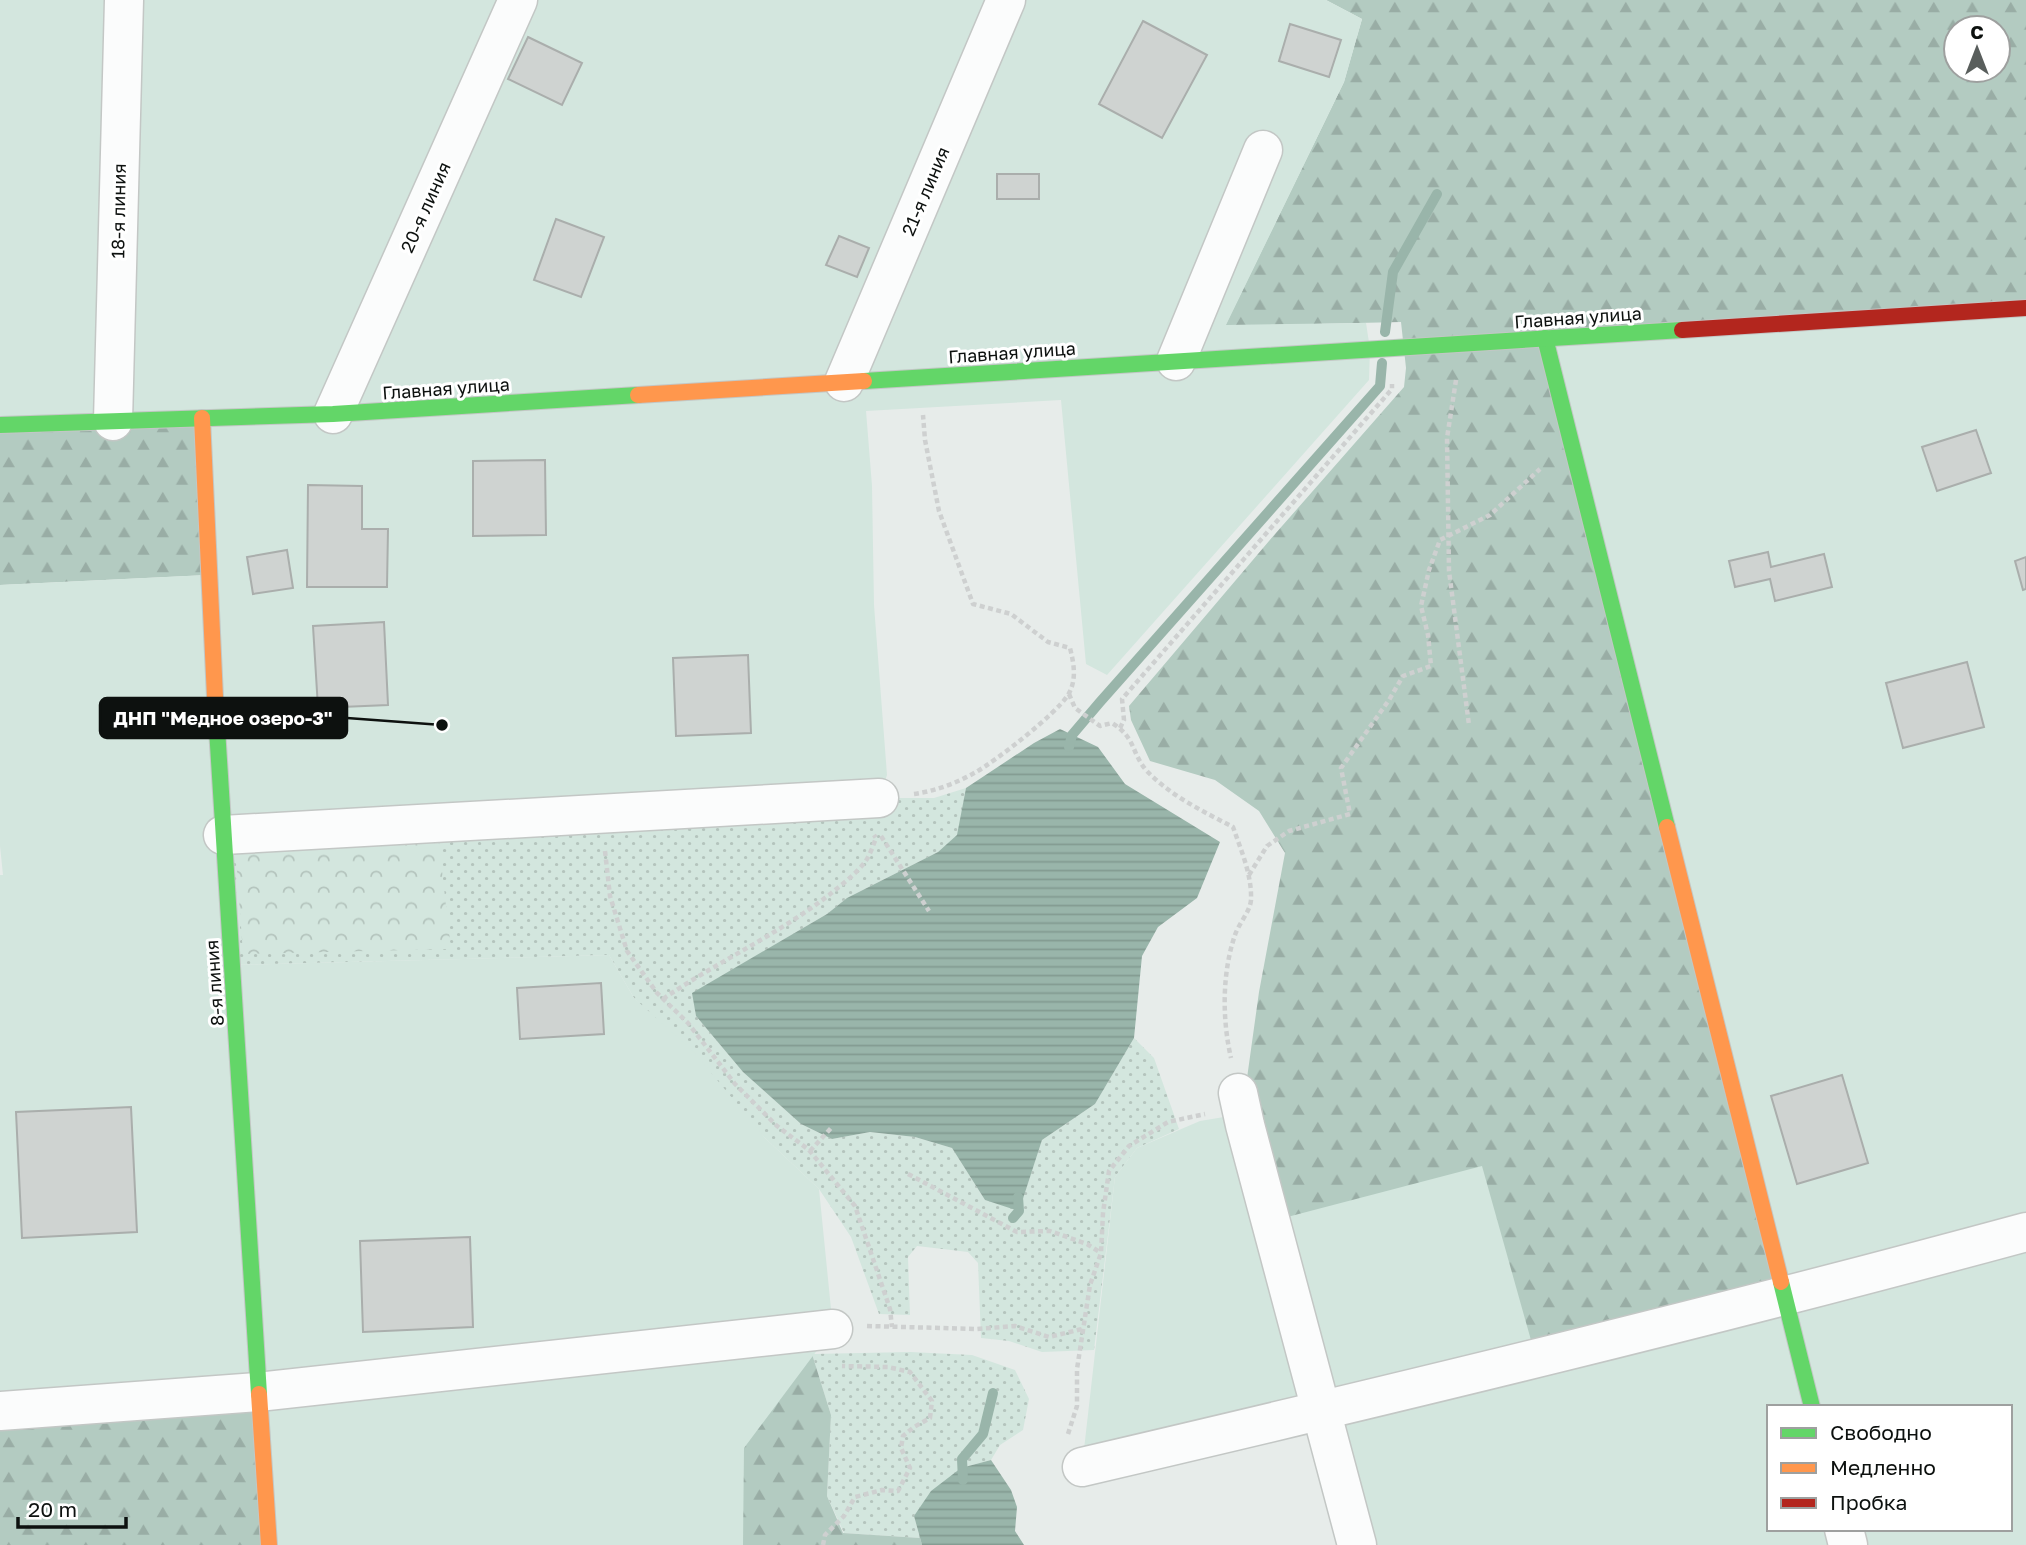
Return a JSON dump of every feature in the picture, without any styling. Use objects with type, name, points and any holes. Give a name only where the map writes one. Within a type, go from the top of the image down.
[{"type":"street","name":"18-я линия","points":[[113,421],[124,0]]},
{"type":"street","name":"20-я линия","points":[[333,414],[518,0]]},
{"type":"street","name":"21-я линия","points":[[844,382],[1006,0]]},
{"type":"street","points":[[1176,362],[1263,150]]},
{"type":"street","name":"Главная улица","points":[[0,425],[333,414],[2026,309]]},
{"type":"street","points":[[1545,338],[1811,1405]]},
{"type":"street","name":"8-я линия","points":[[202,418],[223,835],[269,1545]]},
{"type":"street","points":[[223,835],[861,800]]},
{"type":"street","points":[[1240,1100],[1357,1545]]},
{"type":"street","points":[[1082,1467],[1783,1298],[2026,1232]]},
{"type":"street","points":[[0,1411],[258,1392],[844,1338]]},
{"type":"path","points":[[861,800],[932,791],[976,772],[1046,719],[1069,694],[1075,670],[1070,648],[1048,642],[1011,614],[973,604],[939,511],[925,440],[921,377]]},
{"type":"path","points":[[1457,377],[1447,438],[1450,572],[1469,725]]},
{"type":"path","points":[[1120,728],[1124,720],[1122,699],[1392,389]]},
{"type":"path","points":[[1249,875],[1267,846],[1289,831],[1350,814],[1341,768],[1403,676],[1431,666],[1428,635],[1420,606],[1440,540],[1490,515],[1570,439]]},
{"type":"path","points":[[1069,694],[1075,708],[1100,726],[1112,723],[1125,731],[1146,769],[1177,795],[1233,827],[1249,875],[1251,903],[1236,932],[1227,965],[1225,1031],[1240,1100],[1231,1111],[1195,1115],[1168,1122],[1129,1146],[1109,1171],[1101,1253],[1090,1285],[1082,1329],[1077,1368],[1077,1406],[1071,1419]]},
{"type":"path","points":[[861,800],[929,911]]},
{"type":"path","points":[[663,999],[811,908],[864,864],[876,838],[861,800]]},
{"type":"path","points":[[604,814],[606,877],[626,951],[735,1083],[777,1126],[810,1151],[855,1206],[890,1309],[892,1327]]},
{"type":"path","points":[[810,1151],[832,1127]]},
{"type":"path","points":[[908,1174],[1017,1232],[1050,1231],[1087,1244],[1101,1253]]},
{"type":"path","points":[[823,1545],[825,1535],[845,1516],[855,1497],[882,1490],[898,1491],[910,1468],[901,1448],[903,1436],[930,1418],[932,1401],[910,1372],[888,1367],[839,1366],[844,1338],[892,1327],[977,1329],[1015,1326],[1049,1337],[1082,1329]]},
{"type":"green space","points":[[0,0],[1326,0],[1362,19],[1344,82],[1226,325],[1366,323],[1370,349],[1369,380],[1107,675],[1086,664],[1061,400],[866,411],[872,486],[874,605],[887,775],[879,798],[223,835],[232,965],[609,955],[634,998],[694,1052],[765,1138],[819,1189],[833,1329],[744,1448],[743,1545],[269,1545],[258,1392],[0,1411],[0,875],[3,875],[0,846],[0,585],[207,575],[202,418],[0,425]]},
{"type":"green space","points":[[1326,0],[2026,0],[2026,309],[1783,1298],[1536,1358],[1271,1221],[1242,1114],[1259,992],[1285,853],[1259,811],[1215,780],[1150,761],[1131,720],[1129,706],[1404,387],[1406,368],[1401,322],[1225,326],[1344,82],[1362,19]]},
{"type":"green space","points":[[2026,309],[2026,1545],[1357,1545],[1322,1411],[1082,1467],[1115,1177],[1137,1148],[1200,1121],[1242,1114],[1272,1221],[1482,1166],[1536,1358],[1783,1298],[1545,338]]},
{"type":"green space","points":[[202,418],[208,575],[0,585],[0,425]]},
{"type":"green space","points":[[966,788],[958,835],[938,852],[847,898],[827,914],[693,993],[696,1016],[743,1072],[801,1124],[832,1139],[870,1132],[915,1137],[952,1148],[985,1200],[1019,1210],[1042,1140],[1095,1104],[1134,1038],[1154,1058],[1179,1129],[1137,1148],[1115,1177],[1094,1350],[1042,1352],[1009,1341],[981,1338],[978,1263],[968,1252],[917,1246],[908,1257],[910,1315],[879,1314],[851,1237],[819,1189],[765,1138],[634,998],[609,955],[232,965],[223,835],[879,798],[934,798]]},
{"type":"green space","points":[[438,836],[451,949],[243,954],[235,843]]},
{"type":"green space","points":[[910,1352],[972,1355],[1015,1370],[1029,1399],[1023,1430],[1000,1445],[991,1460],[961,1468],[914,1516],[920,1538],[844,1533],[827,1496],[831,1415],[812,1354]]},
{"type":"green space","points":[[812,1354],[831,1415],[827,1496],[843,1533],[920,1538],[922,1545],[743,1545],[743,1448]]},
{"type":"green space","points":[[258,1392],[269,1545],[0,1545],[0,1411]]},
{"type":"shaded area","points":[[1060,729],[1098,747],[1125,784],[1220,842],[1197,898],[1158,927],[1142,956],[1134,1038],[1095,1104],[1042,1140],[1019,1211],[985,1200],[952,1148],[915,1137],[870,1132],[832,1139],[801,1124],[743,1072],[696,1016],[692,993],[827,914],[847,898],[938,852],[957,835],[966,788]]},
{"type":"shaded area","points":[[991,1460],[1011,1490],[1017,1507],[1015,1531],[1024,1545],[922,1545],[914,1516],[931,1491],[961,1468]]},
{"type":"building","points":[[1143,21],[1207,55],[1162,138],[1099,104]]},
{"type":"building","points":[[1290,24],[1341,40],[1329,77],[1279,61]]},
{"type":"building","points":[[528,37],[582,63],[562,105],[508,79]]},
{"type":"building","points":[[997,174],[1039,174],[1039,199],[997,199]]},
{"type":"building","points":[[556,219],[604,237],[581,297],[534,280]]},
{"type":"building","points":[[839,236],[869,248],[857,277],[826,265]]},
{"type":"building","points":[[1976,430],[1991,473],[1937,491],[1922,447]]},
{"type":"building","points":[[545,460],[546,535],[473,536],[473,461]]},
{"type":"building","points":[[308,485],[362,486],[362,529],[388,529],[387,587],[307,587]]},
{"type":"building","points":[[287,550],[293,588],[253,594],[247,557]]},
{"type":"building","points":[[1768,552],[1771,567],[1824,554],[1832,587],[1775,601],[1770,579],[1735,587],[1729,561]]},
{"type":"building","points":[[2026,557],[2026,589],[2023,590],[2015,561]]},
{"type":"building","points":[[384,622],[388,705],[318,708],[313,626]]},
{"type":"building","points":[[748,655],[751,733],[676,736],[673,658]]},
{"type":"building","points":[[1967,662],[1984,727],[1903,748],[1886,683]]},
{"type":"building","points":[[601,983],[604,1034],[520,1039],[517,988]]},
{"type":"building","points":[[1842,1075],[1868,1163],[1797,1184],[1771,1096]]},
{"type":"building","points":[[131,1107],[137,1232],[22,1238],[16,1112]]},
{"type":"building","points":[[470,1237],[473,1327],[363,1332],[360,1241]]},
{"type":"waterway","points":[[1385,332],[1393,272],[1437,194]]},
{"type":"waterway","points":[[1069,747],[1072,735],[1100,702],[1380,386],[1382,363]]},
{"type":"waterway","points":[[1013,1218],[1019,1211],[1018,1197]]},
{"type":"waterway","points":[[963,1480],[962,1459],[983,1434],[993,1393]]},
{"type":"traffic: fast","points":[[864,381],[1682,330]]},
{"type":"traffic: fast","points":[[1545,338],[1667,827]]},
{"type":"traffic: fast","points":[[0,425],[333,414],[638,395]]},
{"type":"traffic: fast","points":[[215,697],[259,1394]]},
{"type":"traffic: fast","points":[[1781,1282],[1812,1405]]},
{"type":"traffic: slow","points":[[638,395],[864,381]]},
{"type":"traffic: slow","points":[[202,418],[215,697]]},
{"type":"traffic: slow","points":[[1667,827],[1781,1282]]},
{"type":"traffic: slow","points":[[259,1394],[269,1545]]},
{"type":"traffic: jam","points":[[1682,330],[2026,308]]},
{"type":"place","name":"ДНП \"Медное озеро-3\"","points":[[442,725]]}]
